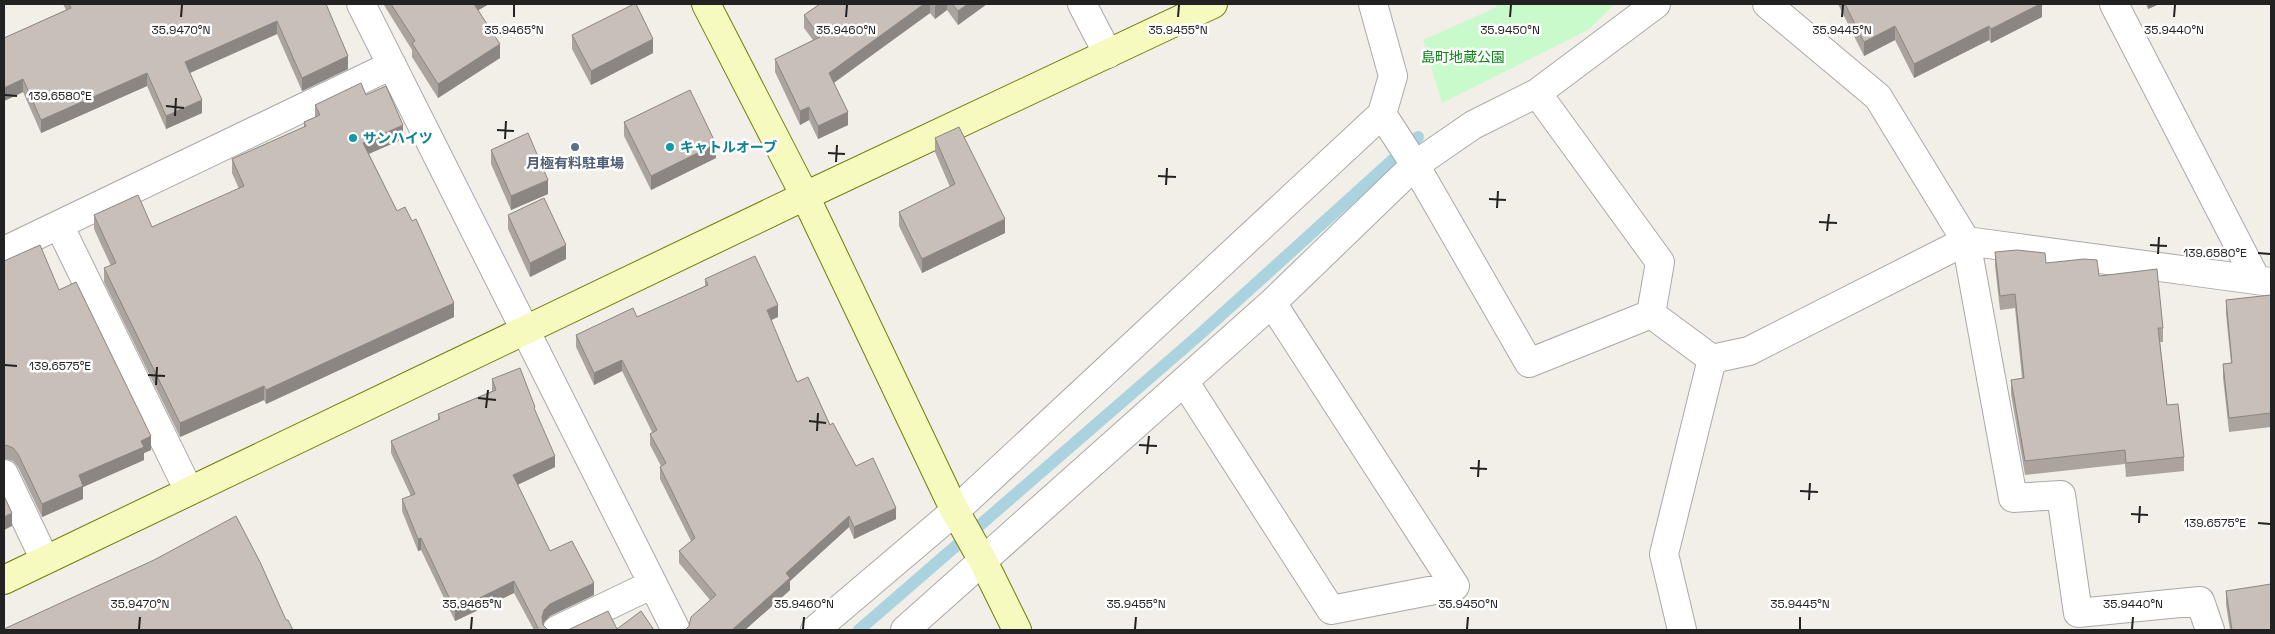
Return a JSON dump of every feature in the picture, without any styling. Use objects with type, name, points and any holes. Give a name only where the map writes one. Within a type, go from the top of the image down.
[{"type":"street","points":[[361,4],[676,630]]},
{"type":"street","points":[[706,4],[805,196],[955,510],[1017,630]]},
{"type":"street","points":[[1082,4],[1108,54]]},
{"type":"street","points":[[4,580],[805,196],[1213,4]]},
{"type":"street","points":[[815,630],[955,510],[1382,114],[1393,76],[1373,4]]},
{"type":"street","points":[[905,630],[1272,303],[1415,164],[1473,125],[1537,93],[1656,4]]},
{"type":"street","points":[[1767,4],[1878,97],[1966,241],[2013,498],[2061,495],[2078,613],[2200,601],[2210,630]]},
{"type":"street","points":[[2114,4],[2264,280]]},
{"type":"street","points":[[4,251],[392,65]]},
{"type":"street","points":[[1537,93],[1660,262],[1652,314]]},
{"type":"street","points":[[1382,114],[1415,164],[1529,363],[1652,314]]},
{"type":"street","points":[[59,225],[190,491]]},
{"type":"street","points":[[1652,314],[1712,359],[1749,351],[1966,241],[2264,280]]},
{"type":"street","points":[[1184,381],[1330,610],[1455,586],[1272,303]]},
{"type":"street","points":[[1682,630],[1664,554],[1712,359]]},
{"type":"street","points":[[4,474],[45,560]]},
{"type":"street","points":[[557,630],[653,584]]},
{"type":"green space","name":"島町地蔵公園","points":[[1496,4],[1615,4],[1588,30],[1442,103],[1423,40],[1497,7]]},
{"type":"building","points":[[69,4],[326,4],[348,56],[302,78],[277,21],[185,62],[202,100],[166,116],[147,73],[41,120],[23,79],[4,88],[4,38],[71,8]]},
{"type":"building","points":[[391,4],[474,4],[500,44],[438,84],[412,43],[415,41]]},
{"type":"building","points":[[636,4],[653,39],[591,71],[572,35]]},
{"type":"building","points":[[820,4],[924,4],[829,73],[848,112],[818,126],[809,107],[800,111],[775,59],[820,37],[804,15]]},
{"type":"building","points":[[952,4],[968,4],[958,11]]},
{"type":"building","points":[[1845,4],[2040,4],[1991,29],[1989,26],[1914,64],[1895,26],[1864,42]]},
{"type":"building","points":[[361,83],[366,95],[386,86],[403,125],[363,143],[397,211],[405,207],[412,221],[416,219],[454,303],[266,390],[264,386],[180,423],[104,268],[116,263],[94,215],[138,195],[152,227],[244,186],[232,159],[306,126],[304,122],[320,115],[315,105]]},
{"type":"building","name":"キャトルオーブ","points":[[690,90],[716,144],[651,176],[624,122]]},
{"type":"building","points":[[959,127],[1005,219],[922,259],[899,212],[955,184],[935,138]]},
{"type":"building","points":[[528,133],[548,180],[511,196],[491,150]]},
{"type":"building","points":[[544,198],[566,245],[530,263],[508,215]]},
{"type":"building","points":[[40,245],[59,290],[76,282],[151,436],[141,441],[144,447],[79,475],[83,486],[42,504],[18,454],[13,448],[4,446],[4,261]]},
{"type":"building","points":[[2017,250],[2045,253],[2046,263],[2084,259],[2097,260],[2099,276],[2157,269],[2163,328],[2158,328],[2167,405],[2178,404],[2184,457],[2126,463],[2125,450],[2025,461],[2011,380],[2024,378],[2015,294],[2000,296],[1995,252]]},
{"type":"building","points":[[755,256],[778,305],[767,310],[797,382],[808,377],[830,425],[833,423],[856,466],[873,458],[896,508],[854,527],[849,516],[786,573],[790,578],[732,630],[685,630],[689,626],[691,617],[716,595],[679,551],[695,538],[660,467],[666,463],[650,434],[657,430],[622,360],[594,373],[576,335],[633,308],[637,317],[708,285],[705,279]]},
{"type":"building","points":[[2271,295],[2271,413],[2229,418],[2223,364],[2232,363],[2226,300]]},
{"type":"building","points":[[520,368],[534,408],[555,456],[513,475],[550,551],[572,541],[594,583],[550,604],[544,610],[542,617],[543,625],[548,630],[539,630],[514,581],[455,610],[421,538],[418,539],[402,499],[415,494],[391,441],[440,419],[438,414],[496,390],[492,379]]},
{"type":"building","points":[[4,496],[12,513],[4,517]]},
{"type":"building","points":[[236,516],[260,562],[286,620],[288,620],[293,630],[4,630],[154,560]]},
{"type":"building","points":[[2271,584],[2271,630],[2232,630],[2226,591]]},
{"type":"building","points":[[608,611],[617,629],[641,611],[654,630],[568,630]]},
{"type":"waterway","points":[[859,630],[1198,336],[1418,137]]},
{"type":"place","name":"サンハイツ","points":[[353,138]]},
{"type":"place","name":"月極有料駐車場","points":[[575,147]]},
{"type":"place","name":"キャトルオーブ","points":[[670,147]]}]
